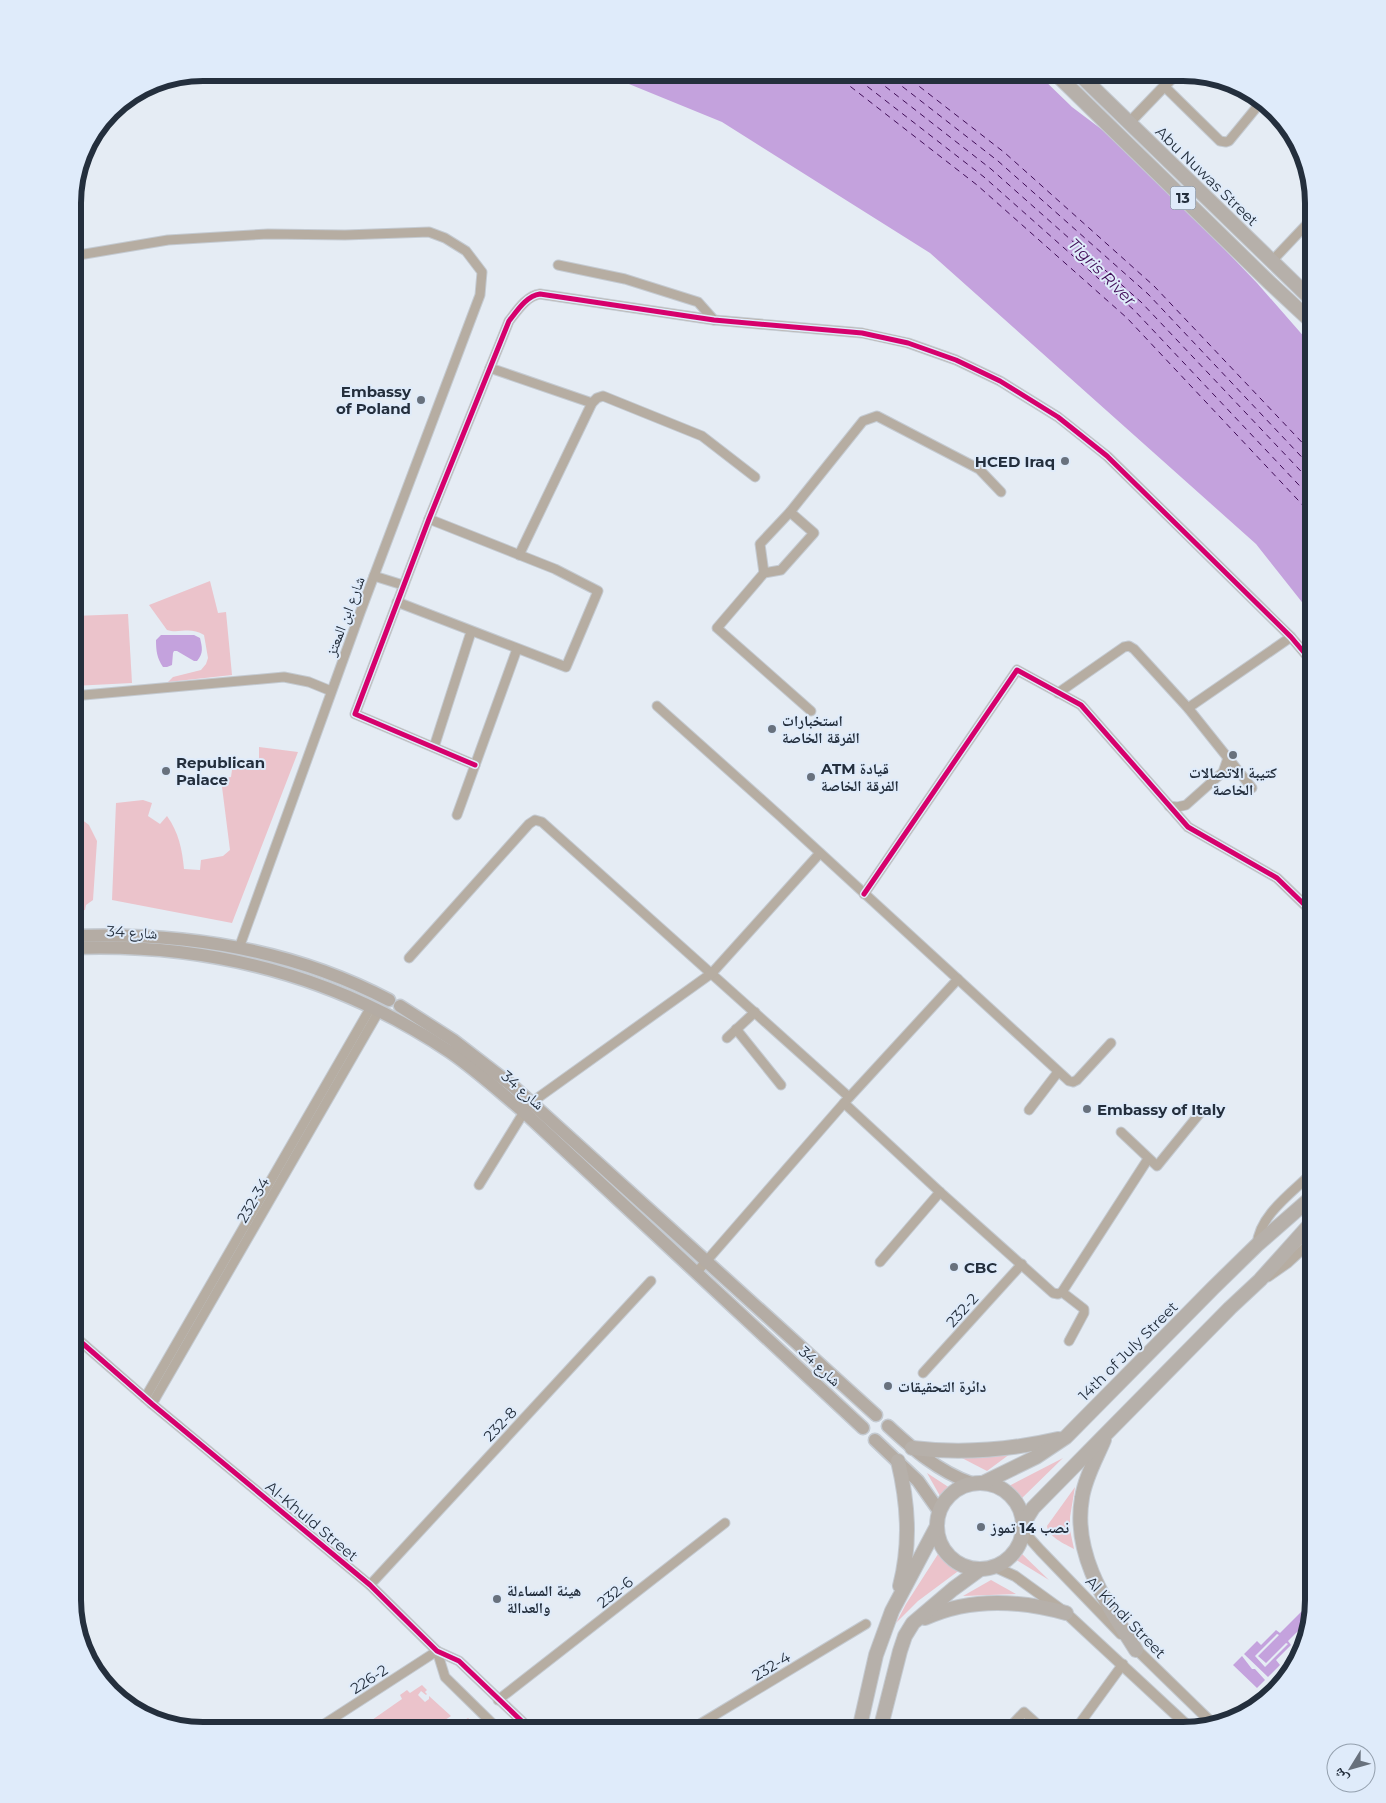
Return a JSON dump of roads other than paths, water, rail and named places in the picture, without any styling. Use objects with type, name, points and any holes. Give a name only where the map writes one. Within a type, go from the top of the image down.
[{"type":"main road","name":"13","points":[[1063,82],[1305,315]]},
{"type":"main road","name":"Abu Nuwas Street","points":[[1089,84],[1305,293]]},
{"type":"main road","name":"شارع 34","points":[[81,936],[155,937],[197,941],[239,948],[283,959],[360,985],[430,1024],[475,1056],[696,1273],[863,1428]]},
{"type":"main road","name":"شارع 34","points":[[81,948],[152,949],[231,959],[302,979],[375,1009],[418,1032],[528,1107],[707,1261],[876,1415]]},
{"type":"main road","name":"14th of July Street","points":[[977,1483],[1036,1457],[1066,1437],[1257,1245],[1305,1204]]},
{"type":"main road","points":[[882,1722],[900,1651],[905,1636],[913,1623],[979,1570],[995,1567],[1009,1559],[1019,1546],[1023,1527],[1033,1508],[1230,1308],[1260,1280],[1305,1231]]},
{"type":"main road","points":[[888,1426],[938,1468],[977,1483],[1000,1488],[1014,1499],[1022,1515],[1023,1527]]},
{"type":"main road","points":[[1107,1433],[1088,1477],[1082,1497],[1080,1516],[1082,1536],[1086,1556],[1100,1592],[1136,1650]]},
{"type":"main road","points":[[912,1448],[938,1451],[989,1450],[1015,1448],[1066,1437]]},
{"type":"main road","points":[[875,1440],[918,1481],[939,1511]]},
{"type":"main road","points":[[861,1722],[876,1655],[896,1601],[906,1558],[907,1509],[898,1461]]},
{"type":"main road","points":[[896,1601],[936,1528],[939,1511],[950,1495],[957,1489],[977,1483]]},
{"type":"main road","points":[[936,1528],[938,1538],[946,1554],[961,1565],[979,1570]]},
{"type":"main road","points":[[913,1623],[950,1609],[989,1602],[1028,1604],[1066,1613]]},
{"type":"street","points":[[1129,123],[1168,82]]},
{"type":"street","points":[[1164,86],[1220,141],[1229,141],[1257,107]]},
{"type":"street","points":[[1272,261],[1305,226]]},
{"type":"street","name":"شارع ابن المعتز","points":[[82,254],[168,240],[268,234],[345,235],[429,232],[445,238],[466,251],[482,272],[480,295],[331,691],[239,948]]},
{"type":"street","points":[[558,265],[625,279],[698,302],[714,320]]},
{"type":"street","points":[[475,765],[355,714],[403,585],[509,322],[533,295],[540,294],[714,320],[862,333],[908,343],[956,360],[1000,381],[1058,417],[1107,456],[1305,653]]},
{"type":"street","points":[[490,368],[592,403]]},
{"type":"street","points":[[520,555],[592,403],[597,398],[603,396],[702,436],[755,477]]},
{"type":"street","points":[[764,573],[760,544],[790,512],[863,421],[877,416],[979,469],[1001,492]]},
{"type":"street","points":[[790,512],[814,533],[782,570],[764,573],[717,628],[811,711]]},
{"type":"street","points":[[397,602],[566,667],[598,591],[555,569],[429,519]]},
{"type":"street","points":[[374,576],[403,585]]},
{"type":"street","points":[[434,747],[471,632]]},
{"type":"street","points":[[1188,708],[1291,637]]},
{"type":"street","points":[[1058,693],[1124,647],[1129,646],[1134,649],[1188,708],[1252,788]]},
{"type":"street","points":[[458,815],[517,649]]},
{"type":"street","points":[[864,894],[1017,670],[1081,706],[1188,827],[1277,878],[1305,904]]},
{"type":"street","points":[[82,695],[284,677],[309,682],[331,691]]},
{"type":"street","points":[[657,706],[820,852],[1069,1081],[1073,1082],[1111,1043]]},
{"type":"street","points":[[1169,806],[1186,805],[1223,772],[1228,758]]},
{"type":"street","points":[[409,958],[529,824],[535,820],[542,822],[756,1012],[940,1192],[1053,1293],[1058,1294],[1062,1292],[1148,1159]]},
{"type":"street","points":[[479,1185],[528,1107],[712,973],[820,852]]},
{"type":"street","points":[[696,1273],[847,1100],[958,979]]},
{"type":"street","name":"232-34","points":[[148,1401],[375,1009]]},
{"type":"street","points":[[727,1038],[756,1012]]},
{"type":"street","points":[[736,1030],[780,1085]]},
{"type":"street","points":[[1029,1110],[1058,1072]]},
{"type":"street","points":[[1121,1132],[1157,1166],[1200,1113]]},
{"type":"street","points":[[1257,1245],[1260,1230],[1267,1218],[1305,1181]]},
{"type":"street","points":[[880,1262],[940,1192]]},
{"type":"street","points":[[1260,1280],[1280,1270],[1305,1248]]},
{"type":"street","name":"232-2","points":[[923,1373],[1022,1264]]},
{"type":"street","name":"232-8","points":[[370,1585],[651,1281]]},
{"type":"street","points":[[1062,1292],[1084,1309],[1084,1313],[1070,1341]]},
{"type":"street","name":"Al-Khuld Street","points":[[81,1343],[148,1401],[370,1585],[437,1651],[460,1661],[521,1722]]},
{"type":"street","name":"232-6","points":[[498,1700],[725,1524]]},
{"type":"street","name":"Al Kindi Street","points":[[1023,1527],[1040,1550],[1136,1650],[1207,1719]]},
{"type":"street","points":[[995,1567],[1015,1576],[1066,1613],[1184,1722]]},
{"type":"street","name":"232-4","points":[[703,1722],[866,1624]]},
{"type":"street","name":"Al-Khuld Street","points":[[437,1651],[446,1677],[491,1722]]},
{"type":"street","name":"226-2","points":[[327,1722],[437,1651]]},
{"type":"street","points":[[1081,1722],[1123,1664]]},
{"type":"street","points":[[1015,1722],[1024,1712],[1035,1722]]},
{"type":"water","name":"Tigris River","points":[[623,81],[1046,82],[1072,107],[1129,150],[1257,283],[1305,338],[1305,606],[1256,544],[930,253],[722,122]]},
{"type":"water","points":[[161,635],[194,635],[200,638],[201,655],[197,661],[194,661],[174,651],[172,665],[163,667],[156,648],[156,640]]},
{"type":"water","points":[[1304,1609],[1302,1627],[1288,1641],[1291,1645],[1276,1660],[1280,1665],[1268,1677],[1244,1654],[1257,1641],[1261,1645],[1276,1630],[1280,1633]],"holes":[[[1277,1634],[1279,1635],[1258,1656],[1266,1663],[1286,1643],[1288,1644],[1265,1667],[1255,1656]]]},
{"type":"water","points":[[1242,1656],[1252,1669],[1255,1669],[1265,1680],[1257,1688],[1233,1665]]},
{"type":"place","name":"Embassy of Poland","points":[[421,400]]},
{"type":"place","name":"HCED Iraq","points":[[1065,461]]},
{"type":"place","name":"استخبارات الفرقة الخاصة","points":[[772,729]]},
{"type":"place","name":"كتيبة الاتصالات الخاصة","points":[[1233,755]]},
{"type":"place","name":"Republican Palace","points":[[166,771]]},
{"type":"place","name":"ATM قيادة الفرقة الخاصة","points":[[811,777]]},
{"type":"place","name":"Embassy of Italy","points":[[1087,1109]]},
{"type":"place","name":"CBC","points":[[954,1267]]},
{"type":"place","name":"دائرة التحقيقات","points":[[888,1386]]},
{"type":"place","name":"نصب 14 تموز","points":[[981,1527]]},
{"type":"place","name":"هيئة المساءلة والعدالة","points":[[497,1599]]}]
